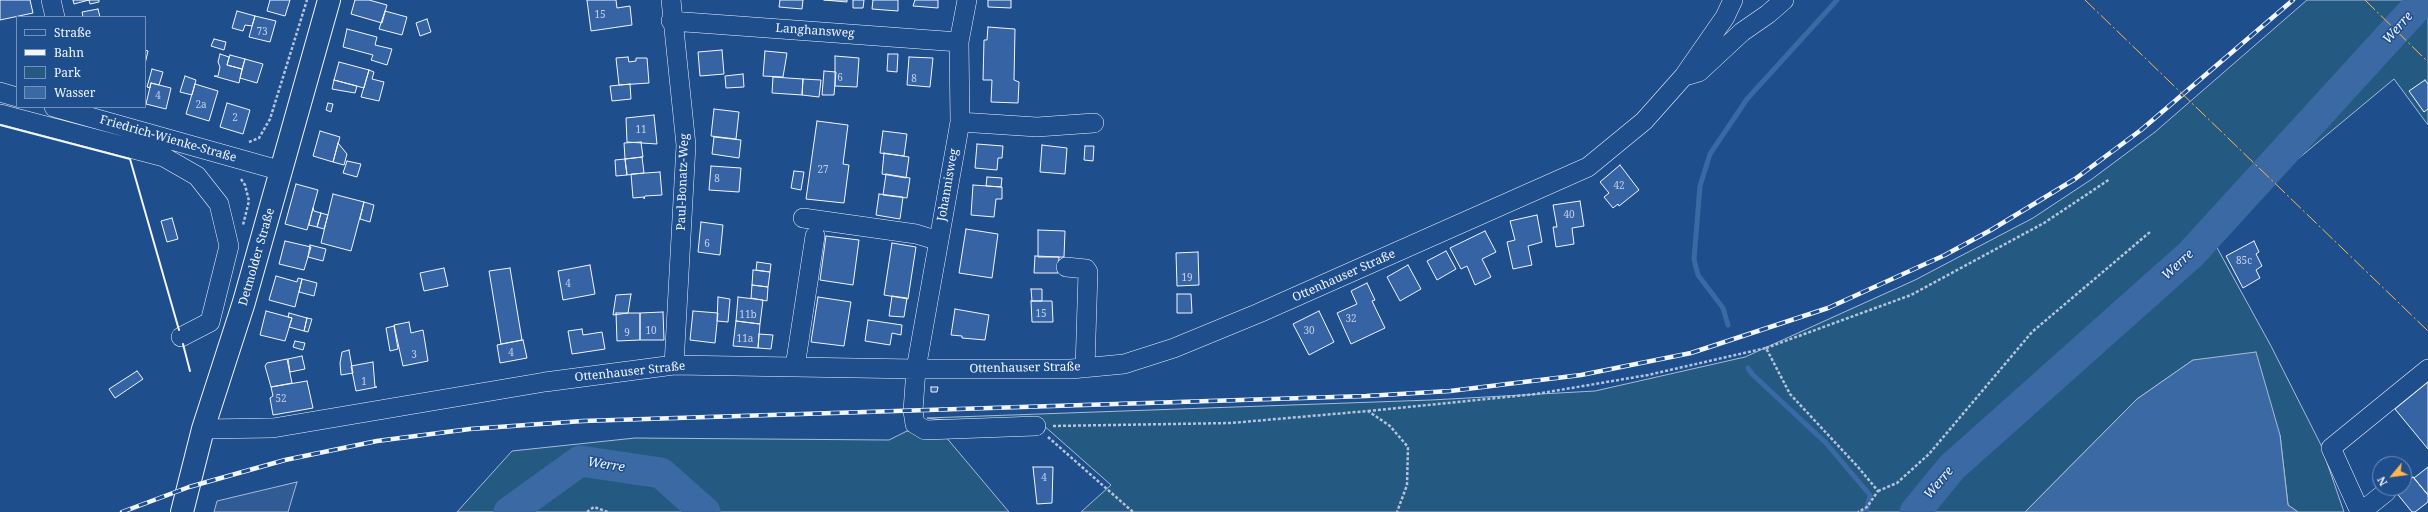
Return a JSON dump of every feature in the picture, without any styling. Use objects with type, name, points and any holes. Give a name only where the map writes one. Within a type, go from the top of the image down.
[{"type":"main road","name":"Detmolder Straße","points":[[182,512],[203,429],[244,302],[329,0]]},
{"type":"street","points":[[51,0],[55,16]]},
{"type":"street","name":"Paul-Bonatz-Weg","points":[[671,0],[671,21],[686,145],[674,365]]},
{"type":"street","name":"Johannisweg","points":[[967,0],[959,42],[960,122],[916,369],[913,411],[916,424],[925,430],[1036,426]]},
{"type":"street","name":"Ottenhauser Straße","points":[[203,429],[273,428],[545,382],[674,365],[916,369],[1086,368],[1124,364],[1174,348],[1259,313],[1588,167],[1644,122],[1684,76],[1725,17],[1733,0]]},
{"type":"street","points":[[1684,76],[1699,72],[1742,32],[1768,14],[1784,0]]},
{"type":"street","name":"Langhansweg","points":[[671,21],[959,42]]},
{"type":"street","points":[[0,92],[16,97]]},
{"type":"street","name":"Friedrich-Wienke-Straße","points":[[60,108],[73,110],[282,171]]},
{"type":"street","points":[[0,114],[164,157],[197,176],[219,204],[229,246],[210,322],[181,337]]},
{"type":"street","points":[[960,122],[1037,127],[1094,123]]},
{"type":"street","points":[[803,218],[916,234],[939,241]]},
{"type":"street","points":[[795,367],[815,236]]},
{"type":"street","points":[[1066,267],[1086,269],[1088,272],[1086,368]]},
{"type":"street","points":[[2381,496],[2361,512],[2331,448],[2428,369]]},
{"type":"path","points":[[1036,426],[1231,423],[1368,412],[1536,394],[1648,376],[1766,348],[1911,295],[2044,223],[2110,179]]},
{"type":"path","points":[[1858,512],[1868,507],[1878,491],[1897,484],[1929,454],[2032,332],[2150,232]]},
{"type":"path","points":[[1766,348],[1790,394],[1858,467],[1878,491]]},
{"type":"path","points":[[1368,412],[1390,426],[1408,448],[1407,485],[1397,512]]},
{"type":"path","points":[[1036,426],[1133,512]]},
{"type":"path","points":[[587,512],[594,507],[608,512]]},
{"type":"green space","points":[[2307,0],[2428,0],[2428,125],[2394,79],[2275,178],[2215,244],[2271,346],[2321,445],[2344,512],[2298,512],[2288,505],[2280,435],[2193,360],[2137,399],[2025,512],[1081,512],[1111,485],[1042,424],[951,421],[927,418],[1431,400],[1595,391],[1745,357],[1915,280],[2033,218],[2092,179],[2155,132]]},
{"type":"green space","points":[[907,431],[945,436],[1009,512],[457,512],[512,451],[635,438],[889,440]]},
{"type":"shaded area","points":[[297,482],[288,512],[214,512],[217,501]]},
{"type":"water","points":[[2256,352],[2280,435],[2288,505],[2298,512],[2025,512],[2137,399],[2193,360]]},
{"type":"building","points":[[0,0],[30,0],[33,13],[0,20]]},
{"type":"building","points":[[73,0],[89,0],[74,4]]},
{"type":"building","points":[[89,0],[99,0],[99,2],[90,4]]},
{"type":"building","points":[[270,0],[290,0],[285,16],[267,11]]},
{"type":"building","points":[[355,0],[369,0],[387,5],[382,23],[351,14]]},
{"type":"building","points":[[587,0],[616,0],[617,8],[630,6],[632,25],[591,31]]},
{"type":"building","points":[[780,0],[803,0],[802,9],[779,7]]},
{"type":"building","points":[[824,0],[847,0],[847,2]]},
{"type":"building","points":[[853,0],[864,0],[863,8],[853,8]]},
{"type":"building","points":[[873,0],[898,0],[898,11],[872,9]]},
{"type":"building","points":[[915,0],[938,0],[938,8],[913,6]]},
{"type":"building","points":[[988,0],[1011,0],[1011,8],[988,7]]},
{"type":"building","points":[[98,9],[100,16],[83,16],[82,12]]},
{"type":"building","points":[[237,11],[255,16],[252,26],[245,25],[243,31],[232,28]]},
{"type":"building","points":[[385,11],[407,17],[402,35],[379,29]]},
{"type":"building","points":[[255,16],[276,21],[270,42],[249,37]]},
{"type":"building","points":[[427,19],[431,32],[420,36],[416,23]]},
{"type":"building","points":[[988,27],[1015,29],[1014,80],[1019,82],[1018,103],[991,102],[992,80],[983,80],[984,40],[987,40]]},
{"type":"building","points":[[347,29],[377,37],[375,45],[392,49],[387,65],[371,60],[373,55],[343,47]]},
{"type":"building","points":[[214,39],[226,42],[224,50],[211,46]]},
{"type":"building","points":[[722,50],[724,74],[700,76],[698,52]]},
{"type":"building","points":[[765,51],[787,53],[783,77],[763,76]]},
{"type":"building","points":[[220,54],[229,57],[227,65],[242,69],[239,83],[214,76],[218,76],[220,67],[218,62]]},
{"type":"building","points":[[888,54],[898,54],[897,72],[887,71]]},
{"type":"building","points":[[230,55],[245,59],[242,69],[227,65]]},
{"type":"building","points":[[835,56],[859,58],[857,87],[835,86]]},
{"type":"building","points":[[628,57],[629,62],[636,61],[636,58],[647,58],[649,83],[619,85],[616,58]]},
{"type":"building","points":[[909,57],[933,58],[930,87],[907,85]]},
{"type":"building","points":[[245,59],[263,64],[257,83],[240,78]]},
{"type":"building","points":[[339,62],[369,70],[364,88],[334,80]]},
{"type":"building","points":[[152,69],[163,72],[159,85],[151,83],[150,88],[147,87]]},
{"type":"building","points":[[369,70],[374,72],[372,79],[384,82],[379,101],[361,97]]},
{"type":"building","points":[[824,71],[836,72],[834,95],[822,95]]},
{"type":"building","points":[[743,74],[744,87],[726,88],[725,76]]},
{"type":"building","points":[[185,76],[196,80],[192,95],[180,92]]},
{"type":"building","points":[[773,77],[803,79],[802,95],[772,93]]},
{"type":"building","points":[[803,79],[821,80],[819,97],[802,95]]},
{"type":"building","points":[[334,80],[357,86],[355,93],[332,89]]},
{"type":"building","points":[[2425,80],[2428,84],[2428,109],[2424,112],[2409,91]]},
{"type":"building","points":[[151,83],[171,88],[166,109],[146,104]]},
{"type":"building","points":[[195,84],[218,91],[209,121],[186,114]]},
{"type":"building","points":[[630,84],[631,99],[612,101],[610,86]]},
{"type":"building","points":[[227,103],[250,110],[243,134],[220,127]]},
{"type":"building","points":[[328,103],[333,104],[331,112],[326,110]]},
{"type":"building","points":[[714,109],[739,112],[736,139],[711,136]]},
{"type":"building","points":[[654,115],[657,144],[627,142],[626,118]]},
{"type":"building","points":[[817,121],[848,125],[843,164],[849,165],[844,203],[806,199]]},
{"type":"building","points":[[320,131],[340,137],[333,162],[313,156]]},
{"type":"building","points":[[883,131],[907,134],[904,156],[880,153]]},
{"type":"building","points":[[714,137],[741,140],[739,158],[712,154]]},
{"type":"building","points":[[641,142],[643,157],[625,159],[624,143]]},
{"type":"building","points":[[338,143],[347,154],[344,165],[333,162]]},
{"type":"building","points":[[977,144],[1003,146],[1002,158],[998,158],[997,170],[975,168]]},
{"type":"building","points":[[1042,145],[1067,148],[1065,174],[1040,172]]},
{"type":"building","points":[[1085,146],[1094,146],[1093,161],[1084,160]]},
{"type":"building","points":[[884,153],[909,157],[906,178],[882,174]]},
{"type":"building","points":[[642,157],[644,173],[627,175],[625,159]]},
{"type":"building","points":[[625,159],[627,175],[616,176],[615,160]]},
{"type":"building","points":[[347,161],[361,164],[357,177],[343,173]]},
{"type":"building","points":[[1620,165],[1639,190],[1619,206],[1618,204],[1613,208],[1604,197],[1609,193],[1600,182]]},
{"type":"building","points":[[711,166],[741,168],[739,192],[709,190]]},
{"type":"building","points":[[794,171],[804,172],[801,190],[791,188]]},
{"type":"building","points":[[660,172],[662,195],[645,196],[644,199],[644,197],[633,198],[631,174]]},
{"type":"building","points":[[886,174],[910,178],[907,198],[883,195]]},
{"type":"building","points":[[987,177],[1002,178],[1001,187],[986,186]]},
{"type":"building","points":[[296,184],[318,190],[307,230],[285,224]]},
{"type":"building","points":[[973,185],[1002,187],[1002,199],[996,199],[994,217],[971,215]]},
{"type":"building","points":[[333,194],[364,202],[351,251],[321,243]]},
{"type":"building","points":[[879,194],[903,197],[900,219],[876,215]]},
{"type":"building","points":[[1580,201],[1584,226],[1572,228],[1574,244],[1556,247],[1553,227],[1557,227],[1553,205]]},
{"type":"building","points":[[364,202],[374,205],[370,222],[360,219]]},
{"type":"building","points":[[313,208],[314,211],[321,213],[317,227],[309,225]]},
{"type":"building","points":[[321,213],[328,215],[324,229],[317,227]]},
{"type":"building","points":[[1537,215],[1542,242],[1528,246],[1532,265],[1513,269],[1507,242],[1515,240],[1510,221]]},
{"type":"building","points":[[172,218],[178,239],[167,242],[161,221]]},
{"type":"building","points":[[701,222],[723,225],[720,255],[698,252]]},
{"type":"building","points":[[966,229],[998,234],[992,278],[959,273]]},
{"type":"building","points":[[1038,230],[1065,231],[1064,257],[1038,257]]},
{"type":"building","points":[[1485,231],[1496,252],[1482,259],[1491,277],[1475,285],[1467,266],[1461,269],[1450,248]]},
{"type":"building","points":[[826,236],[859,240],[853,285],[820,280]]},
{"type":"building","points":[[285,241],[311,247],[304,270],[279,264]]},
{"type":"building","points":[[2254,241],[2259,252],[2256,254],[2262,266],[2256,270],[2260,278],[2243,288],[2226,256]]},
{"type":"building","points":[[892,243],[916,247],[908,299],[884,295]]},
{"type":"building","points":[[310,245],[326,249],[323,261],[308,257]]},
{"type":"building","points":[[1446,251],[1456,269],[1437,280],[1427,261]]},
{"type":"building","points":[[1198,252],[1199,285],[1177,286],[1176,253]]},
{"type":"building","points":[[1035,256],[1059,257],[1058,273],[1034,273]]},
{"type":"building","points":[[757,262],[771,264],[770,272],[756,270]]},
{"type":"building","points":[[590,265],[595,294],[563,300],[558,271]]},
{"type":"building","points":[[1408,265],[1421,289],[1400,301],[1387,277]]},
{"type":"building","points":[[444,268],[448,286],[424,291],[420,273]]},
{"type":"building","points":[[510,268],[522,340],[501,344],[489,271]]},
{"type":"building","points":[[753,270],[770,272],[768,287],[752,285]]},
{"type":"building","points":[[276,276],[297,282],[298,278],[302,279],[295,307],[269,300]]},
{"type":"building","points":[[302,279],[317,283],[314,296],[299,292]]},
{"type":"building","points":[[1367,283],[1375,300],[1372,301],[1385,328],[1351,344],[1337,313],[1357,304],[1351,291]]},
{"type":"building","points":[[752,285],[768,287],[767,301],[751,298]]},
{"type":"building","points":[[1031,289],[1042,289],[1042,301],[1032,301]]},
{"type":"building","points":[[631,294],[628,313],[613,315],[616,295]]},
{"type":"building","points":[[1177,294],[1191,294],[1192,313],[1177,313]]},
{"type":"building","points":[[892,296],[907,298],[904,317],[889,316]]},
{"type":"building","points":[[718,297],[730,299],[728,322],[717,321]]},
{"type":"building","points":[[738,297],[763,300],[760,324],[736,321]]},
{"type":"building","points":[[818,297],[851,302],[844,346],[811,342]]},
{"type":"building","points":[[1031,301],[1052,301],[1053,322],[1032,322]]},
{"type":"building","points":[[955,309],[989,315],[985,340],[962,338],[962,336],[951,335]]},
{"type":"building","points":[[266,311],[292,318],[285,341],[260,335]]},
{"type":"building","points":[[693,311],[718,313],[715,343],[690,340]]},
{"type":"building","points":[[1319,311],[1334,342],[1309,355],[1293,324]]},
{"type":"building","points":[[663,312],[664,340],[640,340],[640,313]]},
{"type":"building","points":[[289,313],[307,318],[304,331],[289,327],[292,318],[288,317]]},
{"type":"building","points":[[616,313],[640,313],[640,340],[617,341]]},
{"type":"building","points":[[307,318],[312,319],[308,332],[304,331]]},
{"type":"building","points":[[868,320],[902,325],[901,335],[892,333],[890,345],[865,341]]},
{"type":"building","points":[[736,321],[760,324],[758,348],[733,346]]},
{"type":"building","points":[[409,322],[411,333],[423,330],[428,361],[403,366],[394,325]]},
{"type":"building","points":[[394,326],[398,349],[390,351],[386,328]]},
{"type":"building","points":[[582,329],[583,335],[602,332],[605,349],[572,354],[568,331]]},
{"type":"building","points":[[759,334],[773,335],[771,349],[758,348]]},
{"type":"building","points":[[523,340],[527,358],[500,363],[497,345]]},
{"type":"building","points":[[295,341],[305,343],[303,350],[293,347]]},
{"type":"building","points":[[349,350],[353,373],[341,375],[340,363],[342,352]]},
{"type":"building","points":[[302,356],[305,369],[290,372],[288,359]]},
{"type":"building","points":[[287,359],[292,383],[271,387],[265,366],[267,363]]},
{"type":"building","points":[[373,362],[375,387],[377,387],[356,391],[351,366]]},
{"type":"building","points":[[137,371],[143,379],[115,398],[109,389]]},
{"type":"building","points":[[307,381],[313,408],[273,415],[270,398],[273,396],[271,387]]},
{"type":"building","points":[[2428,382],[2428,449],[2395,409]]},
{"type":"building","points":[[931,387],[938,387],[937,392],[931,392]]},
{"type":"building","points":[[1033,467],[1053,467],[1052,503],[1037,504]]},
{"type":"building","points":[[2428,467],[2428,495],[2414,478]]},
{"type":"building","points":[[2413,477],[2428,495],[2428,502],[2415,512],[2412,512],[2399,496],[2412,496]]},
{"type":"waterway","points":[[1728,325],[1723,308],[1698,275],[1694,259],[1700,186],[1710,154],[1747,99],[1837,0]]},
{"type":"waterway","name":"Werre","points":[[1915,512],[1952,467],[2191,254],[2423,0]]},
{"type":"waterway","points":[[1748,368],[1752,374],[1826,443],[1870,495],[1866,512]]},
{"type":"waterway","name":"Werre","points":[[509,512],[580,461],[661,473],[705,512]]},
{"type":"railway","points":[[122,512],[189,487],[285,460],[377,441],[470,429],[583,421],[1366,396],[1450,391],[1581,375],[1691,353],[1828,308],[1945,255],[1991,230],[2075,179],[2141,130],[2293,0]]},
{"type":"wall","points":[[0,125],[130,159],[179,330]]},
{"type":"wall","points":[[183,344],[190,371]]},
{"type":"power","points":[[2085,0],[2428,331]]},
{"type":"power","points":[[2365,0],[2428,62]]}]
